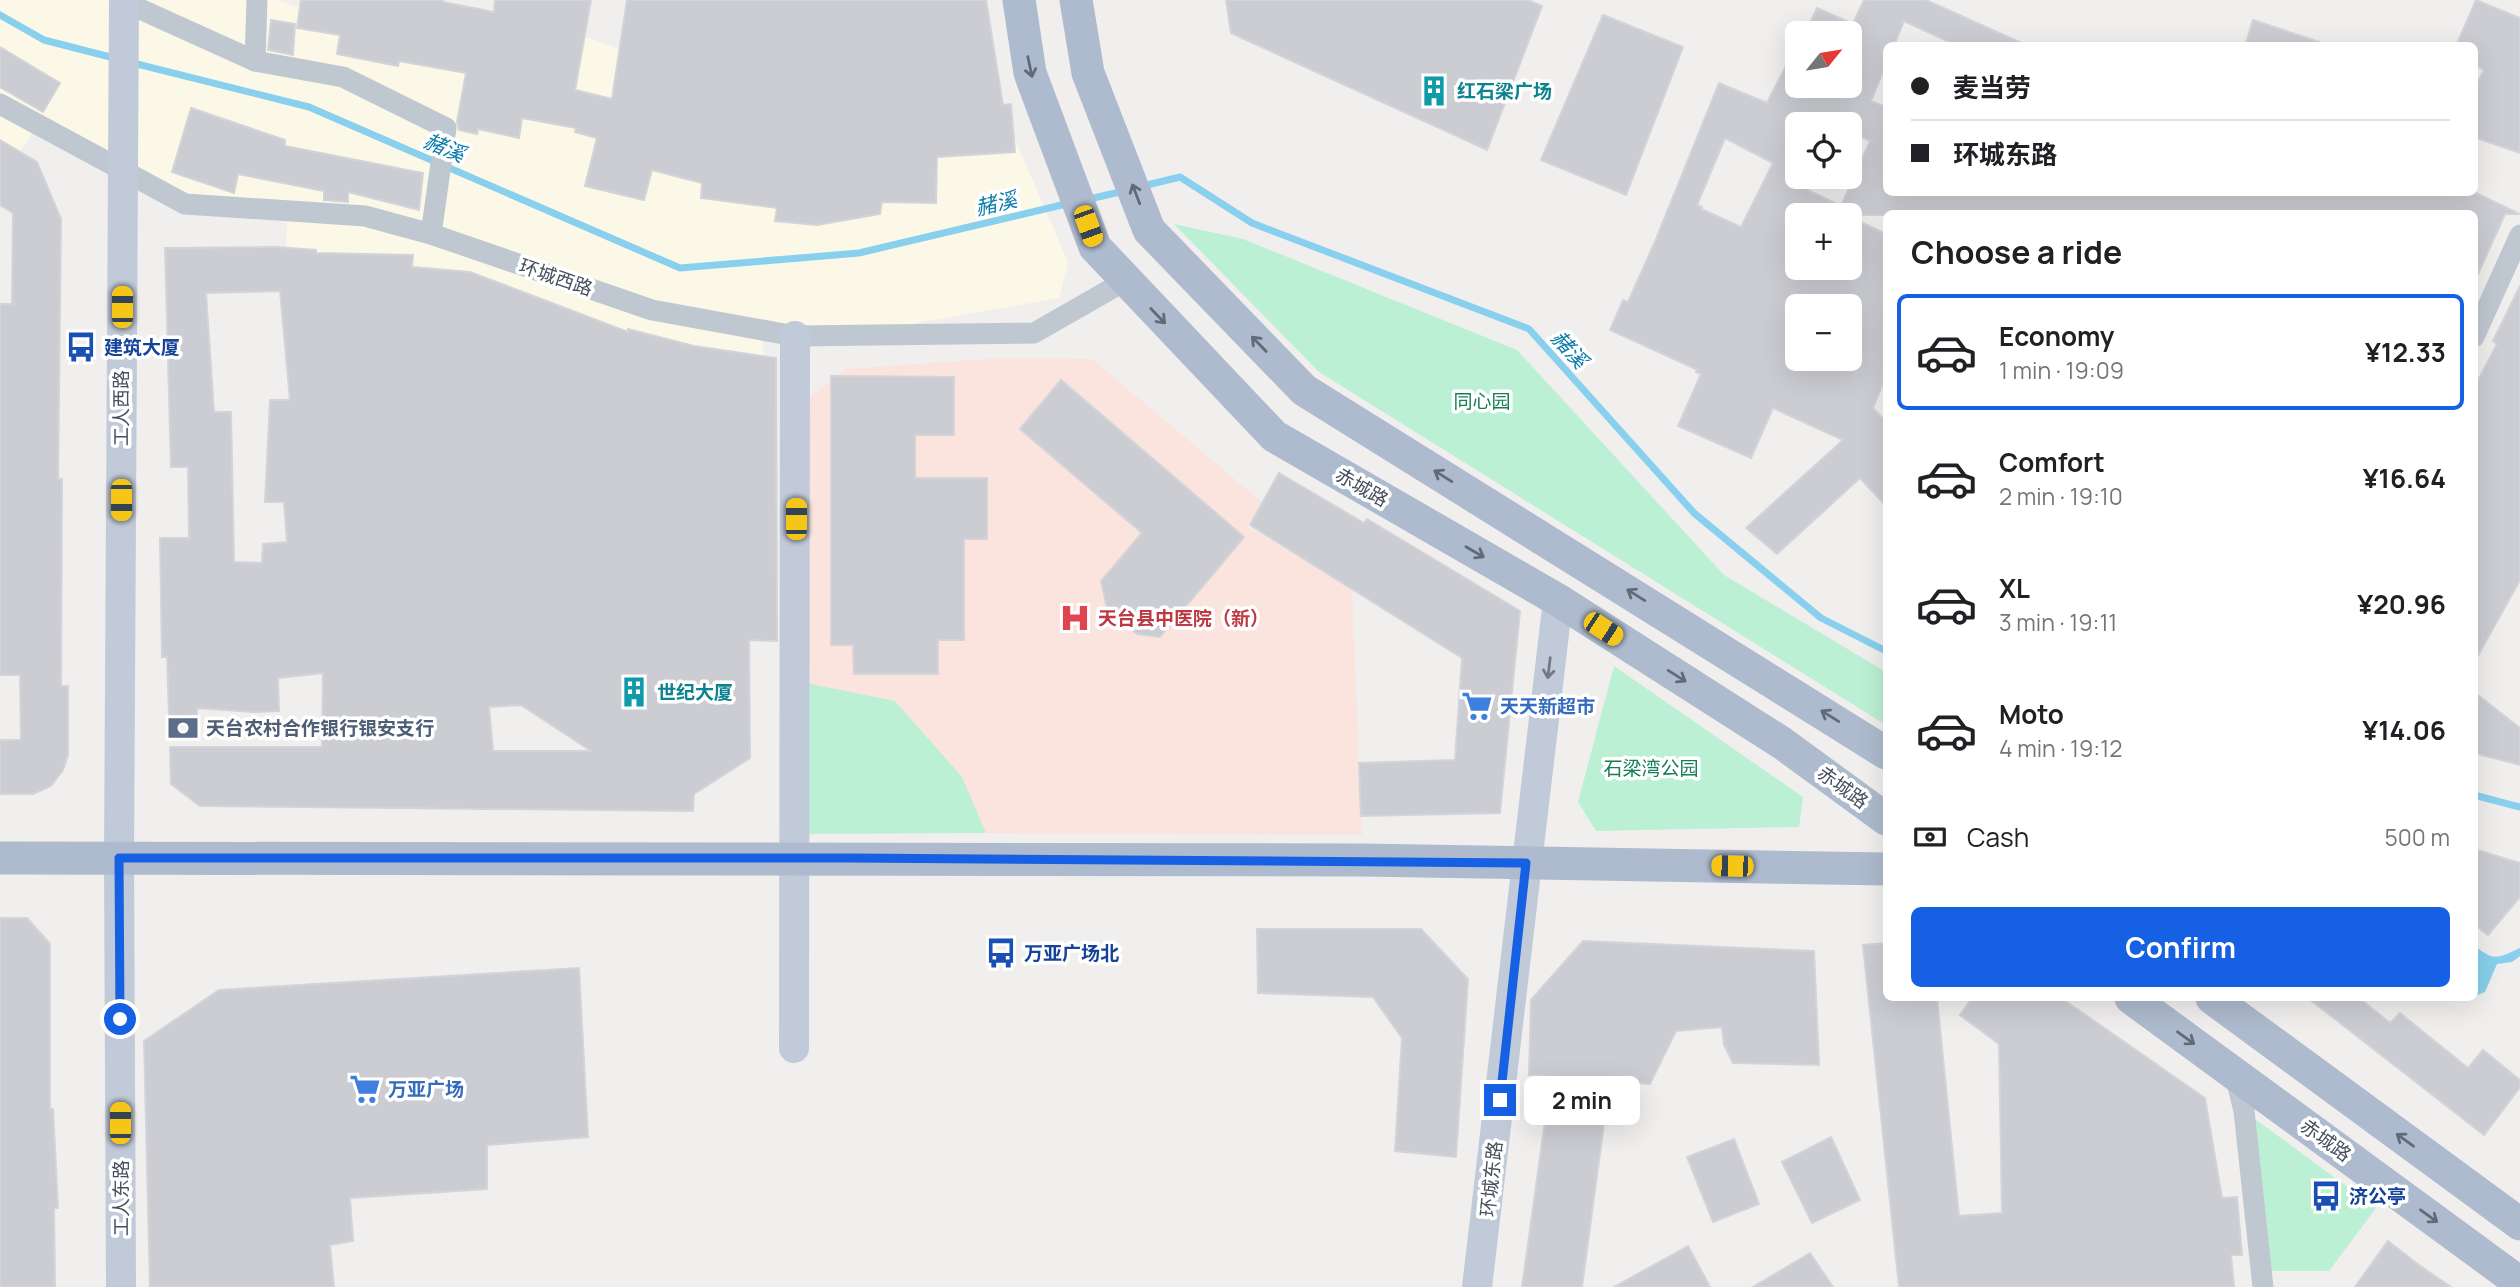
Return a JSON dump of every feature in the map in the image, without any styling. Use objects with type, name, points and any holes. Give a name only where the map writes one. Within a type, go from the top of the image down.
[{"type":"main road","name":"工人西路","points":[[119,858],[122,0]]},
{"type":"main road","name":"赤城路","points":[[1019,0],[1030,73],[1095,247],[1274,436],[1558,600],[1782,743],[1883,817]]},
{"type":"main road","points":[[1076,0],[1088,74],[1149,230],[1304,390],[1883,751]]},
{"type":"main road","points":[[794,1048],[795,336]]},
{"type":"main road","name":"环城东路","points":[[1477,1287],[1558,600]]},
{"type":"main road","points":[[0,858],[795,858],[1526,863],[1883,869]]},
{"type":"main road","name":"工人东路","points":[[119,858],[121,1287]]},
{"type":"main road","name":"赤城路","points":[[2135,1001],[2520,1283]]},
{"type":"main road","points":[[2216,1001],[2520,1224]]},
{"type":"street","points":[[122,0],[255,61],[343,78],[446,128],[431,234]]},
{"type":"street","points":[[255,61],[257,0]]},
{"type":"street","name":"环城西路","points":[[0,104],[185,204],[365,216],[431,234],[652,310],[795,336],[1034,333],[1125,281]]},
{"type":"street","points":[[2478,328],[2520,235]]},
{"type":"street","points":[[2235,1074],[2244,1111],[2263,1287]]},
{"type":"shaded area","points":[[0,0],[276,0],[294,6],[407,22],[500,8],[629,52],[1006,119],[1068,262],[1059,298],[848,335],[762,340],[768,378],[430,325],[281,317],[288,213],[170,192],[40,122],[0,181]]},
{"type":"shaded area","name":"天台县中医院（新）","points":[[1002,358],[1092,359],[1264,504],[1246,526],[1352,586],[1362,835],[986,833],[962,777],[796,681],[800,406],[845,369]]},
{"type":"green space","name":"同心园","points":[[1174,224],[1243,239],[1517,350],[1724,575],[1883,670],[1883,723],[1319,372]]},
{"type":"green space","name":"石梁湾公园","points":[[1614,666],[1803,797],[1799,827],[1596,831],[1578,802]]},
{"type":"green space","points":[[796,681],[895,701],[962,777],[986,833],[796,834]]},
{"type":"green space","points":[[2244,1111],[2376,1208],[2329,1271],[2261,1271]]},
{"type":"water","points":[[2478,948],[2497,957],[2520,948],[2520,956],[2512,962],[2497,964],[2485,992],[2478,995]]},
{"type":"building","points":[[301,0],[443,0],[494,12],[495,0],[591,0],[575,90],[612,99],[627,0],[986,0],[1003,105],[1011,104],[1015,152],[937,157],[936,203],[882,202],[880,214],[817,225],[775,221],[777,208],[701,198],[702,183],[652,170],[644,200],[585,186],[597,138],[575,132],[576,128],[522,118],[519,138],[478,129],[477,134],[459,130],[457,122],[466,73],[399,61],[398,66],[337,54],[340,35],[297,28]]},
{"type":"building","name":"红石梁广场","points":[[1226,0],[1528,0],[1542,6],[1487,150],[1231,33]]},
{"type":"building","points":[[1864,0],[1926,0],[2019,42],[1949,42],[1904,21],[1896,42],[1883,42],[1883,71],[1871,101],[1883,106],[1883,196],[2478,194],[2520,214],[2505,214],[2478,274],[2478,210],[1883,210],[1883,215],[1862,215],[1862,203],[1842,203],[1849,189],[1862,189],[1862,159],[1870,141],[1862,137],[1862,112],[1785,112],[1785,189],[1805,189],[1835,203],[1785,203],[1785,280],[1862,280],[1862,223],[1883,233],[1883,383],[1873,408],[1883,419],[1883,503],[1860,478],[1777,554],[1746,528],[1843,440],[1773,408],[1751,458],[1678,426],[1701,374],[1696,372],[1698,370],[1610,330],[1623,300],[1628,302],[1654,244],[1719,83],[1767,103],[1785,68],[1785,98],[1862,98],[1862,21],[1854,21]],"holes":[[[1725,138],[1773,163],[1741,227],[1697,205]]]},
{"type":"building","points":[[2476,0],[2520,18],[2520,153],[2478,138],[2478,81],[2484,70],[2478,66],[2478,42],[2458,42]]},
{"type":"building","points":[[1817,8],[1846,21],[1811,21]]},
{"type":"building","points":[[1603,15],[1683,47],[1626,195],[1541,160]]},
{"type":"building","points":[[271,20],[295,24],[293,55],[268,50]]},
{"type":"building","points":[[2253,20],[2319,42],[2246,42]]},
{"type":"building","points":[[0,47],[60,83],[43,112],[0,87]]},
{"type":"building","points":[[191,108],[285,140],[285,146],[423,173],[419,210],[348,192],[348,202],[324,200],[324,191],[238,174],[234,193],[172,172]]},
{"type":"building","points":[[0,140],[37,162],[61,219],[58,479],[62,479],[61,686],[68,686],[68,755],[63,770],[51,786],[33,794],[0,794],[0,740],[21,740],[20,675],[0,675],[0,304],[12,304],[13,213],[0,205]]},
{"type":"building","points":[[276,247],[316,250],[316,253],[413,255],[412,267],[470,272],[628,332],[628,329],[694,346],[776,358],[777,641],[749,640],[750,758],[694,794],[693,811],[200,806],[171,784],[170,747],[322,747],[323,673],[278,678],[279,711],[197,708],[197,715],[169,717],[167,657],[162,657],[160,538],[189,538],[188,467],[171,467],[165,248]],"holes":[[[280,291],[290,400],[270,400],[265,502],[284,502],[287,542],[263,544],[262,563],[234,562],[231,412],[214,412],[206,293]],[[521,705],[591,751],[493,751],[489,707]]]},
{"type":"building","points":[[2520,286],[2520,580],[2478,656],[2478,380],[2497,344],[2493,341]]},
{"type":"building","points":[[831,376],[954,377],[954,435],[915,435],[915,478],[987,478],[987,539],[964,539],[964,640],[938,640],[938,674],[854,674],[853,645],[831,645]]},
{"type":"building","points":[[1061,380],[1244,537],[1160,637],[1137,634],[1107,608],[1101,581],[1142,533],[1020,429]]},
{"type":"building","points":[[1279,473],[1364,523],[1367,519],[1520,611],[1500,813],[1361,816],[1359,763],[1455,760],[1462,658],[1250,525]]},
{"type":"building","points":[[2478,695],[2520,728],[2520,765],[2478,754]]},
{"type":"building","points":[[2478,850],[2520,863],[2520,897],[2488,935],[2478,927]]},
{"type":"building","points":[[0,918],[27,918],[50,944],[50,1109],[53,1109],[58,1208],[54,1208],[55,1287],[0,1287]]},
{"type":"building","points":[[1257,929],[1421,929],[1468,979],[1456,1157],[1395,1151],[1402,1038],[1373,997],[1258,993]]},
{"type":"building","points":[[1583,941],[1814,951],[1819,1065],[1733,1063],[1724,1045],[1722,1027],[1676,1031],[1650,1084],[1529,1075],[1531,1000]]},
{"type":"building","points":[[1883,943],[1883,1001],[1937,1001],[1959,1216],[2002,1213],[1999,1044],[1960,1015],[1970,1001],[2065,1001],[2205,1098],[2222,1198],[2237,1197],[2242,1255],[2231,1255],[2234,1287],[1899,1287],[1863,945]]},
{"type":"building","name":"万亚广场","points":[[579,968],[588,1137],[487,1145],[487,1189],[350,1198],[353,1241],[330,1245],[334,1287],[150,1287],[144,1041],[219,990]]},
{"type":"building","points":[[2312,1001],[2363,1001],[2390,1023],[2400,1013],[2468,1068],[2483,1050],[2520,1080],[2520,1087],[2484,1135]]},
{"type":"building","points":[[1546,1114],[1604,1123],[1582,1287],[1522,1287]]},
{"type":"building","points":[[1831,1137],[1860,1200],[1812,1223],[1782,1162]]},
{"type":"building","points":[[1734,1139],[1759,1204],[1713,1222],[1687,1157]]},
{"type":"building","points":[[2388,1241],[2419,1265],[2451,1287],[2355,1287]]},
{"type":"building","points":[[1688,1246],[1710,1287],[1614,1287]]},
{"type":"building","points":[[1810,1253],[1833,1287],[1753,1287]]},
{"type":"waterway","name":"赭溪","points":[[0,15],[44,40],[118,59]]},
{"type":"waterway","name":"赭溪","points":[[129,62],[309,107],[680,268],[859,253],[1070,203]]},
{"type":"waterway","name":"赭溪","points":[[1143,186],[1180,177],[1252,223],[1529,329],[1694,513],[1821,618],[1883,649]]},
{"type":"waterway","name":"赭溪","points":[[1085,200],[1124,191]]},
{"type":"waterway","name":"赭溪","points":[[2478,796],[2520,807]]},
{"type":"place","name":"红石梁广场","points":[[1434,91]]},
{"type":"place","name":"建筑大厦","points":[[81,347]]},
{"type":"place","name":"天台县中医院（新）","points":[[1075,618]]},
{"type":"place","name":"世纪大厦","points":[[634,692]]},
{"type":"place","name":"天天新超市","points":[[1477,706]]},
{"type":"place","name":"天台农村合作银行银安支行","points":[[183,728]]},
{"type":"place","name":"万亚广场北","points":[[1001,953]]},
{"type":"place","name":"万亚广场","points":[[365,1089]]},
{"type":"place","name":"济公亭","points":[[2326,1196]]},
{"type":"route","points":[[120,1019],[119,858],[850,858],[1526,863],[1500,1100]]}]
